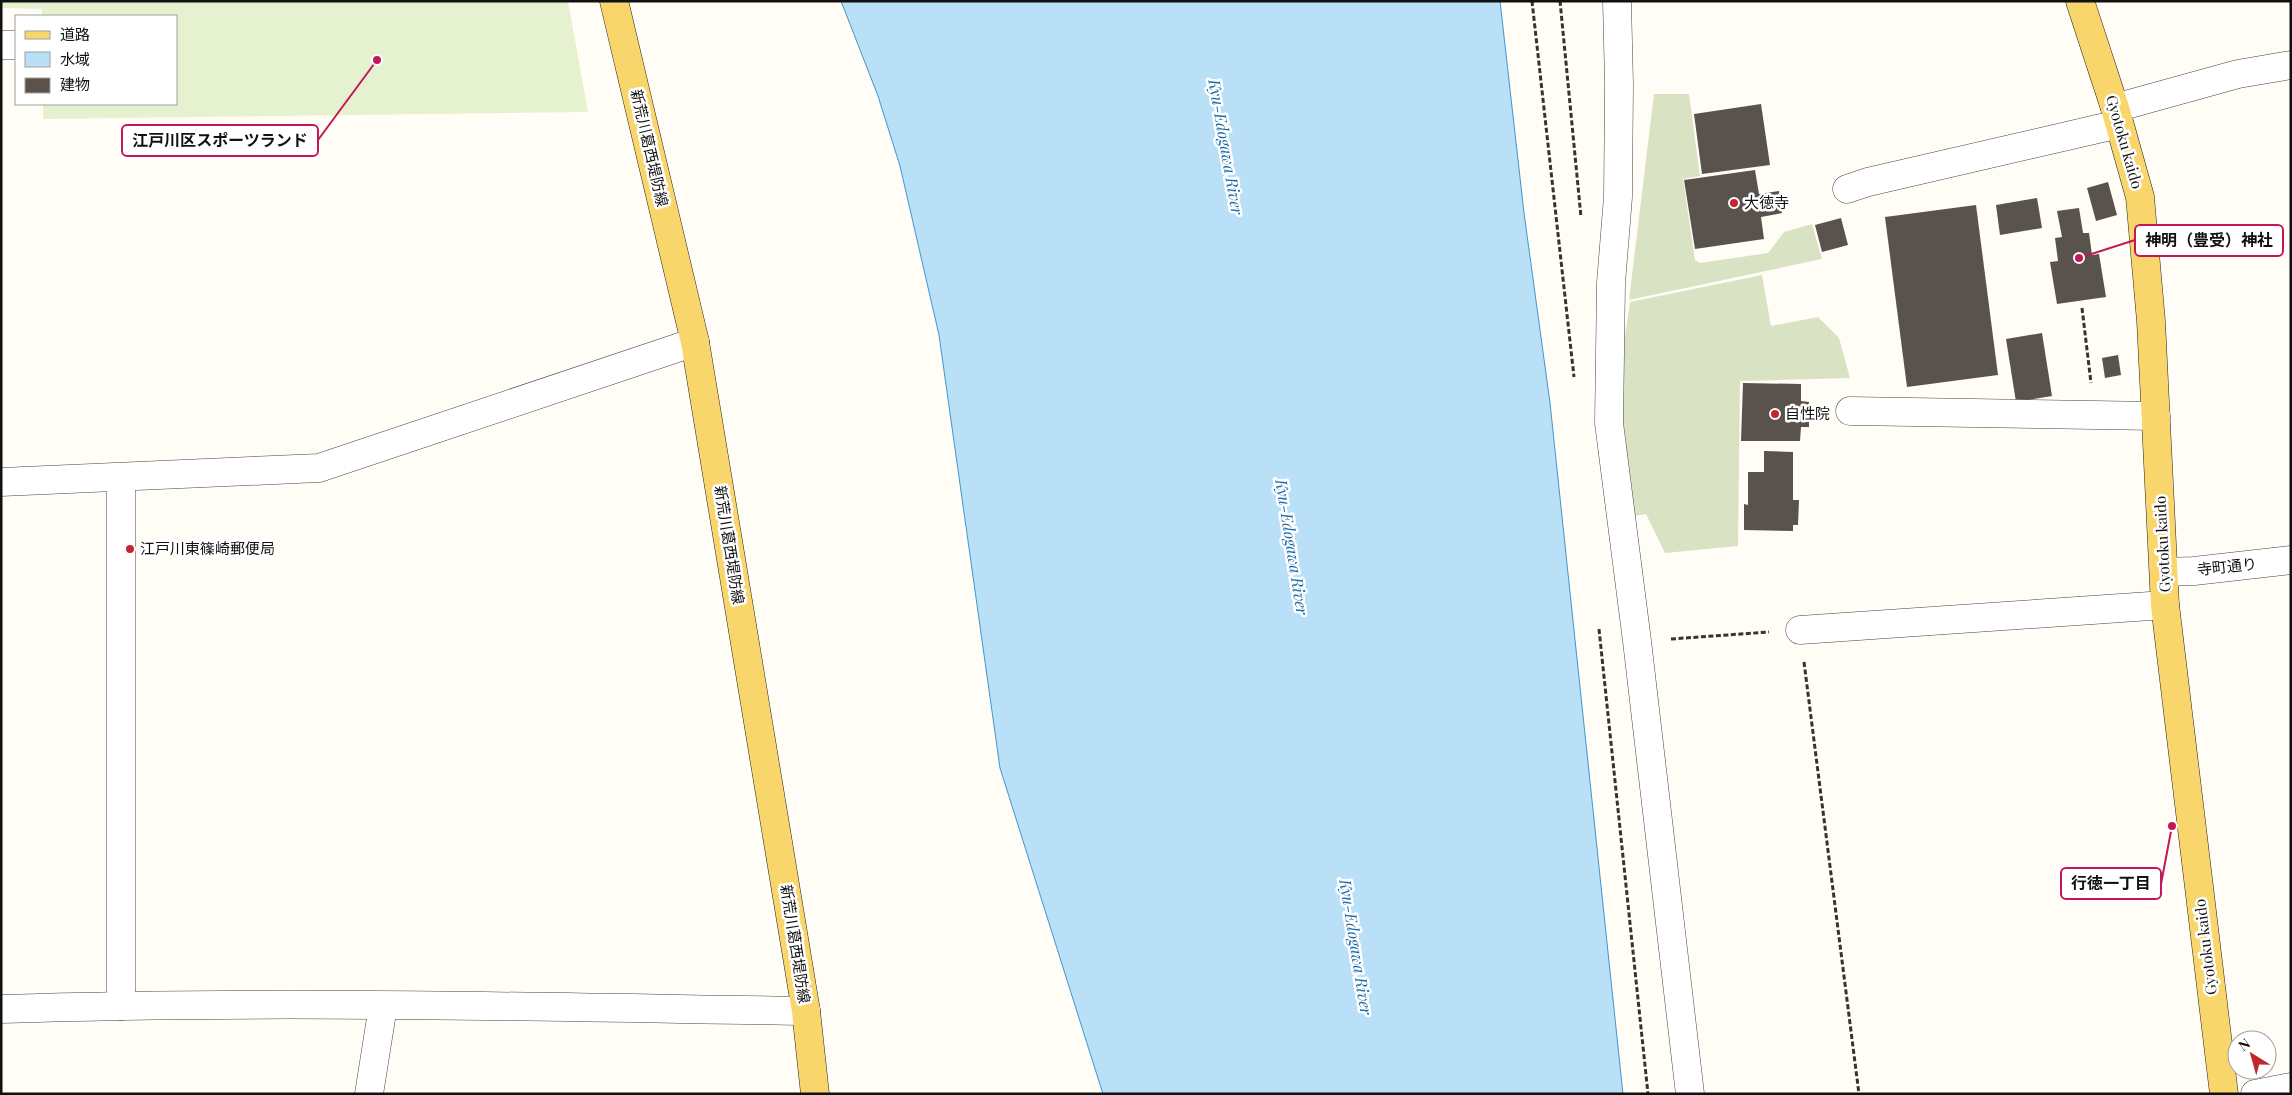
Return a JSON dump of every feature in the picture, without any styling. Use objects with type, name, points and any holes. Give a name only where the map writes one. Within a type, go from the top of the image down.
[{"type":"main road","name":"新荒川葛西堤防線","points":[[614,1],[695,342],[806,1011],[815,1094]]},
{"type":"main road","name":"Gyotoku kaido","points":[[2080,1],[2117,116],[2140,197],[2152,321],[2165,605],[2224,1094]]},
{"type":"street","points":[[1617,1],[1619,84],[1618,197],[1611,283],[1609,423],[1638,641],[1690,1094]]},
{"type":"street","points":[[1,45],[15,45]]},
{"type":"street","points":[[1848,189],[1868,182],[2117,116],[2238,74],[2291,66]]},
{"type":"street","points":[[1,482],[319,468],[695,342]]},
{"type":"street","points":[[1850,411],[2156,416]]},
{"type":"street","points":[[121,478],[121,1006]]},
{"type":"street","name":"寺町通り","points":[[2164,572],[2194,571],[2291,560]]},
{"type":"street","points":[[1800,630],[2165,605]]},
{"type":"street","points":[[1,1009],[121,1006],[383,1006],[806,1011]]},
{"type":"street","points":[[369,1094],[383,1006]]},
{"type":"street","points":[[2255,1094],[2291,1087]]},
{"type":"path","points":[[1560,1],[1581,218]]},
{"type":"path","points":[[2082,308],[2091,384],[2100,384]]},
{"type":"path","points":[[1638,641],[1800,630],[1859,1094]]},
{"type":"green space","points":[[1,1],[568,1],[588,112],[43,119],[43,105],[178,105],[178,15],[42,15],[42,9],[1,8]]},
{"type":"green space","points":[[1654,94],[1689,94],[1700,176],[1683,179],[1695,260],[1700,263],[1768,253],[1784,232],[1812,224],[1822,259],[1629,300]]},
{"type":"green space","points":[[1762,275],[1771,326],[1818,317],[1839,338],[1850,378],[1740,381],[1738,546],[1665,553],[1646,514],[1633,516],[1615,404],[1630,302]]},
{"type":"water","name":"Kyu-Edogawa River","points":[[841,1],[1500,1],[1524,213],[1550,403],[1623,1094],[1103,1094],[1000,768],[939,335],[900,166],[878,96]]},
{"type":"building","points":[[1761,104],[1770,165],[1702,174],[1694,114]]},
{"type":"building","name":"大徳寺","points":[[1755,170],[1759,194],[1779,191],[1782,213],[1761,217],[1764,239],[1695,249],[1684,180]]},
{"type":"building","points":[[2108,182],[2117,215],[2096,221],[2087,188]]},
{"type":"building","points":[[2037,198],[2042,228],[2000,235],[1996,205]]},
{"type":"building","points":[[1976,205],[1998,375],[1907,387],[1885,217]]},
{"type":"building","points":[[2079,208],[2083,233],[2089,233],[2092,255],[2099,254],[2106,297],[2057,304],[2050,262],[2058,261],[2055,238],[2062,237],[2057,211]]},
{"type":"building","points":[[1841,218],[1848,245],[1822,252],[1815,225]]},
{"type":"building","points":[[2042,333],[2052,396],[2016,402],[2006,339]]},
{"type":"building","points":[[2118,355],[2121,375],[2105,378],[2102,358]]},
{"type":"building","name":"自性院","points":[[1743,383],[1801,384],[1801,401],[1809,402],[1809,427],[1801,427],[1800,441],[1741,441]]},
{"type":"building","points":[[1764,451],[1793,452],[1793,500],[1799,500],[1798,525],[1793,525],[1793,531],[1744,530],[1744,504],[1748,505],[1748,472],[1764,472]]},
{"type":"place","name":"江戸川区スポーツランド","points":[[377,60]]},
{"type":"place","name":"大徳寺","points":[[1734,203]]},
{"type":"place","name":"神明（豊受）神社","points":[[2079,258]]},
{"type":"place","name":"自性院","points":[[1775,414]]},
{"type":"place","name":"江戸川東篠崎郵便局","points":[[130,549]]},
{"type":"place","name":"行徳一丁目","points":[[2172,826]]}]
